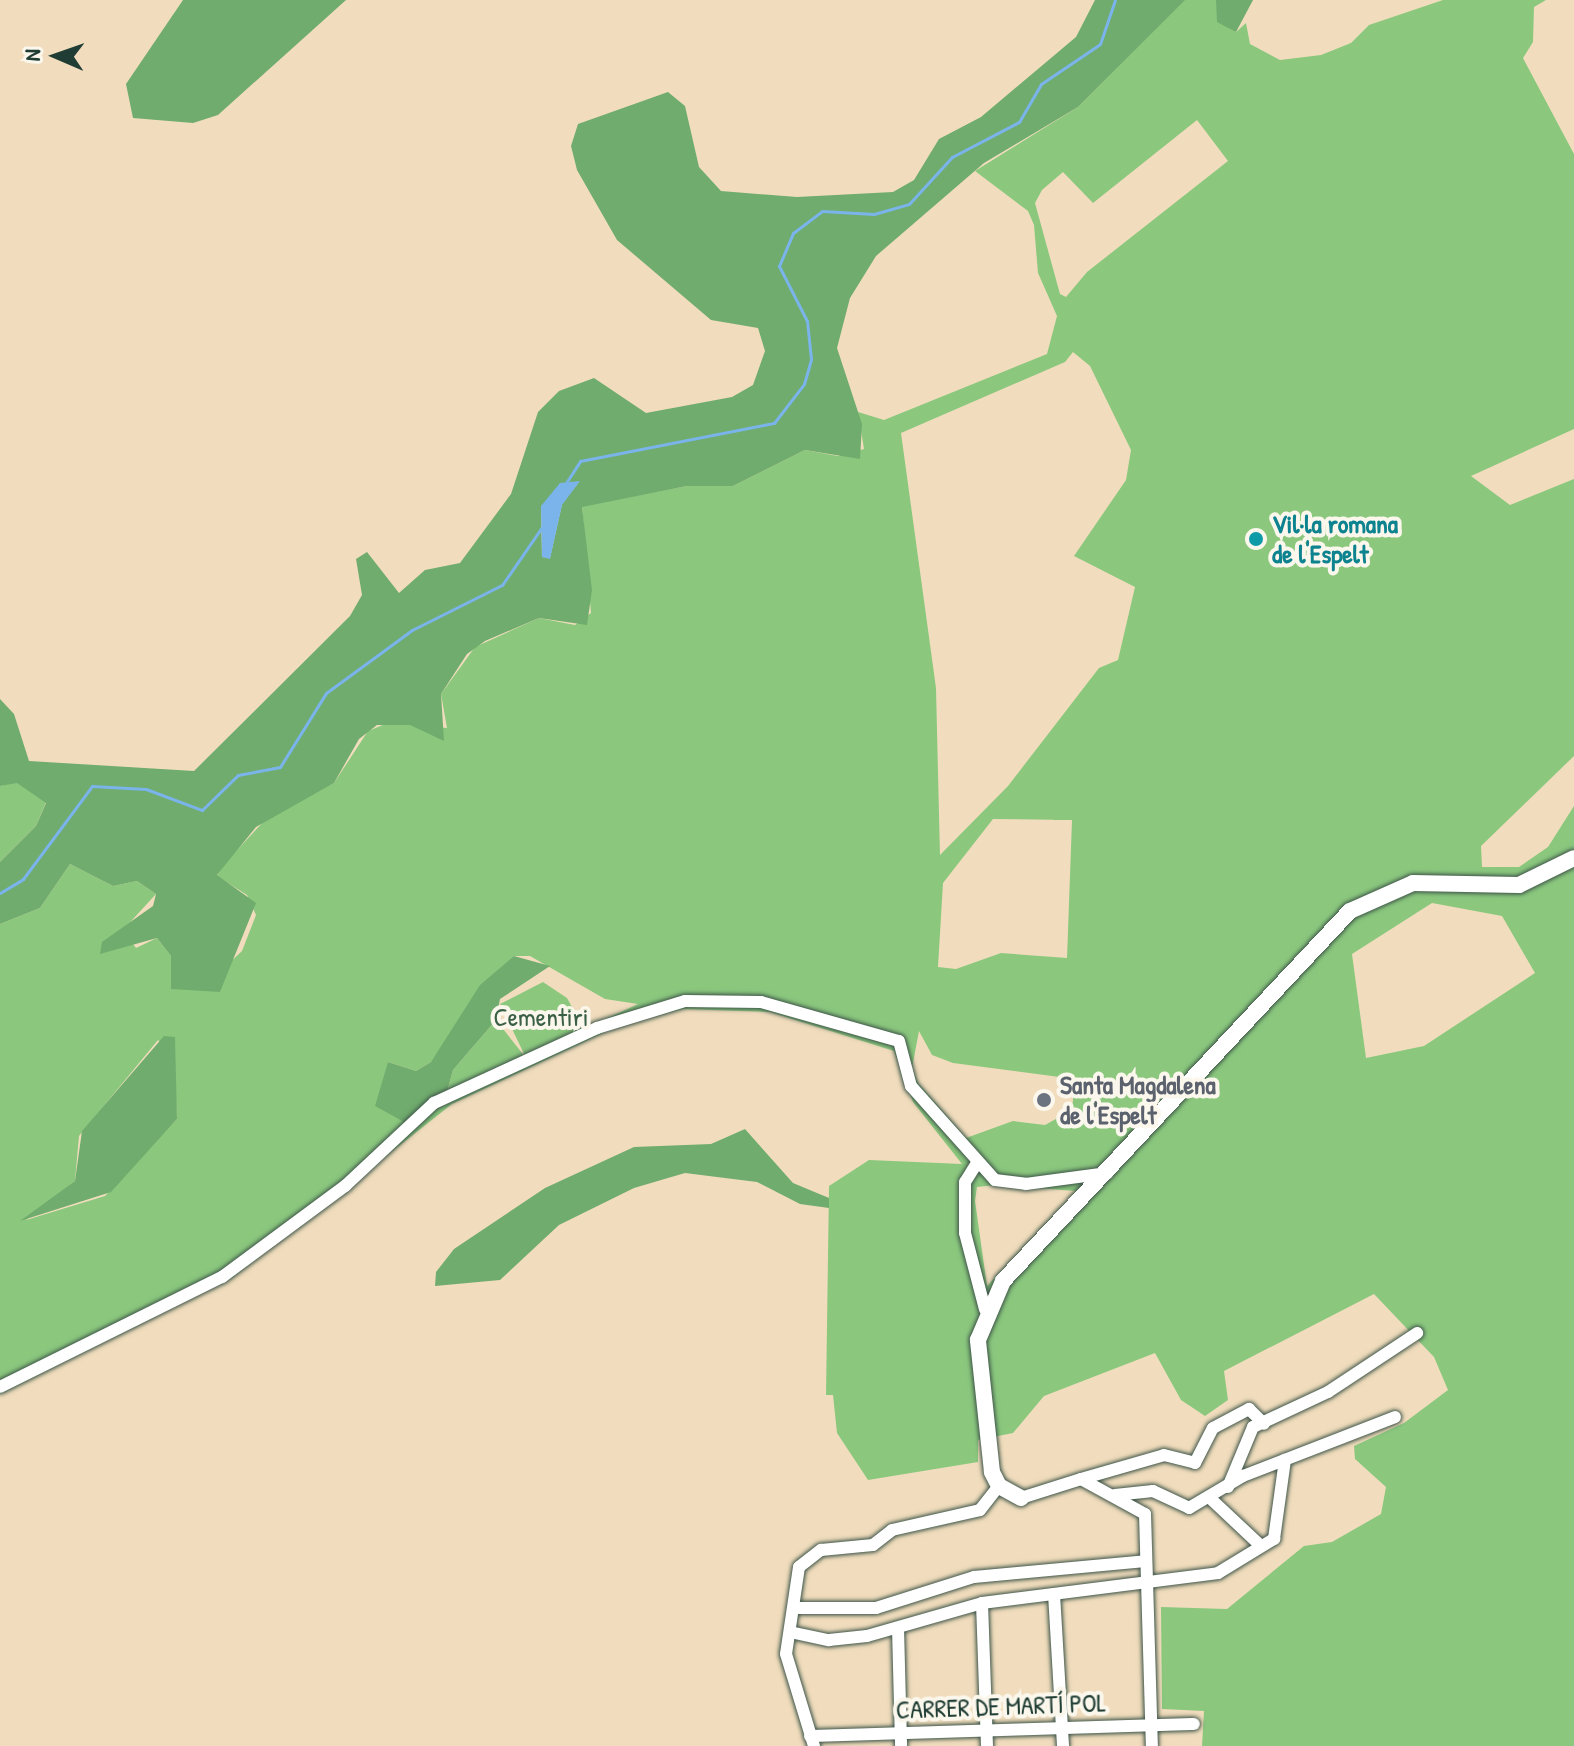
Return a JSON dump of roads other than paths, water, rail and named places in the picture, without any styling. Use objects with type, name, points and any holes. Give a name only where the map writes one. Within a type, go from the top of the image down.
[{"type":"street","points":[[812,1741],[786,1654],[799,1567],[821,1550],[873,1545],[892,1530],[980,1510],[999,1486],[978,1340],[985,1309],[1003,1281],[1350,911],[1413,883],[1519,885],[1574,858]]},
{"type":"street","points":[[0,1387],[222,1277],[345,1186],[434,1103],[647,1009],[732,998],[899,1041],[911,1086],[995,1180],[1026,1184],[1107,1173]]},
{"type":"street","points":[[977,1163],[965,1182],[965,1233],[985,1309]]},
{"type":"street","points":[[1228,1487],[1241,1447],[1253,1427],[1264,1424],[1417,1333]]},
{"type":"street","points":[[999,1486],[1021,1498],[1164,1455],[1195,1463],[1213,1428],[1249,1409],[1264,1424]]},
{"type":"street","points":[[1115,1495],[1153,1491],[1189,1508],[1212,1500],[1228,1487],[1285,1460],[1395,1417]]},
{"type":"street","points":[[790,1632],[829,1640],[898,1628],[982,1603],[1218,1573],[1274,1539],[1285,1460]]},
{"type":"street","points":[[1081,1479],[1145,1514],[1152,1746]]},
{"type":"street","points":[[1212,1500],[1261,1546]]},
{"type":"street","points":[[794,1608],[876,1608],[974,1577],[1145,1561]]},
{"type":"street","points":[[1054,1594],[1063,1746]]},
{"type":"street","points":[[982,1603],[987,1746]]},
{"type":"street","points":[[898,1628],[901,1746]]},
{"type":"street","name":"CARRER DE MARTÍ POL","points":[[812,1741],[900,1732],[1151,1722],[1194,1724]]},
{"type":"water","points":[[580,481],[562,505],[550,559],[542,557],[541,506],[560,483]]},
{"type":"waterway","points":[[564,486],[580,461],[774,423],[804,384],[811,359],[807,321],[779,266],[793,233],[822,211],[874,214],[909,204],[952,157],[1019,122],[1041,84],[1100,44],[1115,0]]},
{"type":"waterway","points":[[0,893],[23,879],[92,786],[146,789],[202,810],[238,775],[280,767],[326,693],[412,630],[502,585],[542,527]]},
{"type":"place","name":"Vil·la romana de l'Espelt","points":[[1256,539]]},
{"type":"place","name":"Santa Magdalena de l'Espelt","points":[[1044,1100]]},
{"type":"park label","name":"Cementiri","points":[[541,1017]]}]
